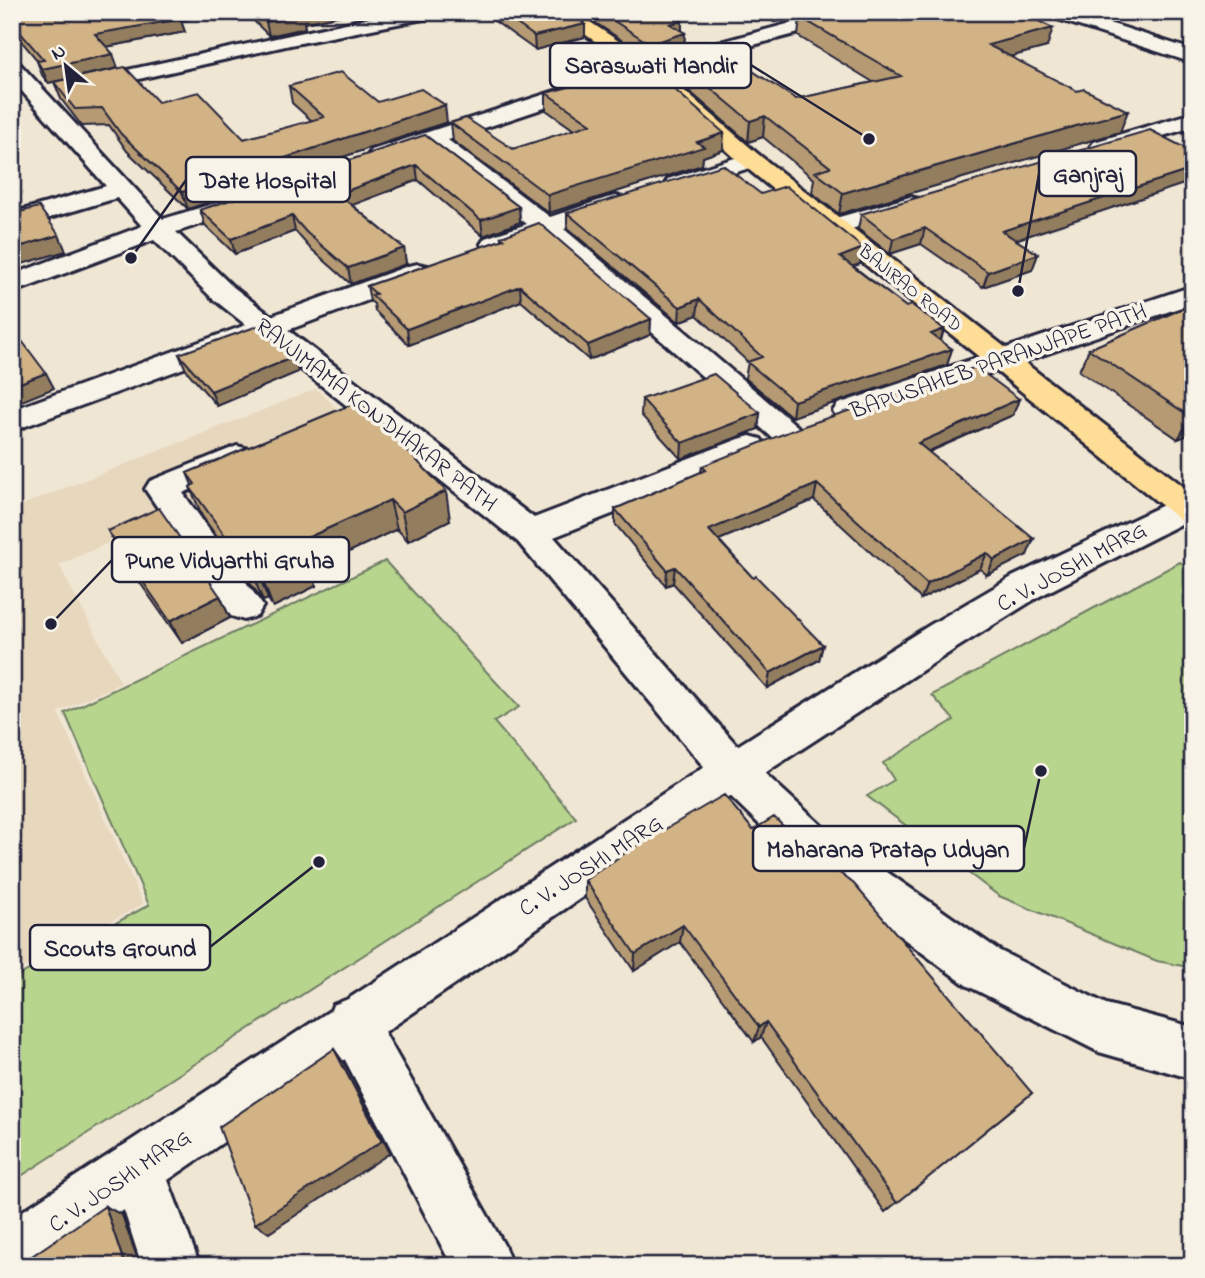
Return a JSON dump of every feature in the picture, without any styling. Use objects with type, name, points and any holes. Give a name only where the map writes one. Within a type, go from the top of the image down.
[{"type":"highway","name":"BAJIRAO ROAD","points":[[562,12],[646,68],[751,160],[1190,507]]},
{"type":"street","points":[[25,98],[290,39],[428,12]]},
{"type":"street","points":[[352,165],[646,68],[855,12]]},
{"type":"street","points":[[1055,12],[1193,57]]},
{"type":"street","points":[[1169,48],[1193,41]]},
{"type":"street","name":"RAVJIMAMA KONDHAKAR PATH","points":[[12,67],[25,98],[122,189],[222,292],[267,329],[348,409],[530,533],[733,771],[808,842],[983,968],[1099,1027],[1193,1053]]},
{"type":"street","points":[[1077,155],[1193,120]]},
{"type":"street","points":[[430,138],[807,426]]},
{"type":"street","points":[[468,253],[544,225],[751,160]]},
{"type":"street","points":[[12,220],[122,189]]},
{"type":"street","points":[[12,285],[158,229],[274,192]]},
{"type":"street","points":[[834,226],[937,196]]},
{"type":"street","points":[[12,421],[443,263]]},
{"type":"street","name":"BAPUSAHEB PARANJAPE PATH","points":[[530,533],[807,426],[1193,294]]},
{"type":"street","points":[[244,606],[162,489],[261,446]]},
{"type":"street","name":"C. V. JOSHI MARG","points":[[12,1252],[351,1023],[733,771],[1014,594],[1190,507]]},
{"type":"street","points":[[351,1023],[483,1266]]},
{"type":"street","points":[[137,1167],[171,1266]]},
{"type":"shaded area","points":[[316,389],[360,430],[59,565],[121,683],[58,712],[143,904],[12,974],[12,509]]},
{"type":"green space","points":[[385,561],[519,707],[494,722],[576,818],[12,1182],[12,979],[149,905],[65,713]]},
{"type":"green space","points":[[1180,562],[1193,572],[1193,968],[1157,961],[999,896],[867,796],[894,780],[883,763],[954,720],[932,695]]},
{"type":"building","points":[[12,12],[176,12],[181,19],[95,34],[113,54],[42,69],[37,61],[44,60],[12,23]]},
{"type":"building","points":[[255,12],[300,12],[302,15],[266,22]]},
{"type":"building","points":[[500,12],[569,12],[585,24],[534,36]]},
{"type":"building","points":[[600,12],[669,12],[682,21],[670,24],[685,33],[650,44]]},
{"type":"building","points":[[819,12],[1020,12],[1053,28],[988,45],[1077,91],[1084,89],[1128,111],[843,193],[815,172],[830,167],[765,116],[750,121],[667,52],[706,41],[796,99],[901,76],[800,17]]},
{"type":"building","points":[[648,66],[724,133],[697,142],[704,147],[548,195],[451,123],[466,118],[513,149],[591,124],[546,93]]},
{"type":"building","points":[[125,67],[158,102],[199,92],[244,139],[324,117],[289,86],[341,72],[378,102],[421,89],[445,105],[182,192],[121,134],[102,108],[75,109],[54,82]]},
{"type":"building","points":[[1150,130],[1193,152],[1193,169],[1002,231],[1038,254],[988,272],[925,228],[893,239],[861,214]]},
{"type":"building","points":[[425,135],[519,207],[481,220],[416,165],[338,194],[404,248],[348,268],[306,232],[292,216],[231,239],[200,210]]},
{"type":"building","points":[[723,165],[761,194],[786,186],[863,248],[840,257],[906,307],[912,305],[944,329],[931,334],[952,349],[794,401],[747,362],[762,357],[699,299],[680,307],[567,213]]},
{"type":"building","points":[[39,207],[59,235],[12,249],[12,214]]},
{"type":"building","points":[[539,223],[651,319],[588,345],[520,286],[407,329],[372,295],[376,294],[367,286],[504,239],[501,237]]},
{"type":"building","points":[[1193,299],[1191,417],[1089,349],[1191,305],[1186,302]]},
{"type":"building","points":[[258,326],[294,357],[211,391],[179,354]]},
{"type":"building","points":[[16,333],[46,373],[12,386],[12,334]]},
{"type":"building","points":[[976,367],[1019,399],[918,443],[1034,539],[994,560],[987,553],[927,584],[817,484],[709,530],[753,578],[756,576],[823,645],[770,673],[675,567],[667,570],[615,509],[706,470],[702,466],[801,427]]},
{"type":"building","points":[[714,374],[760,413],[682,443],[642,399]]},
{"type":"building","points":[[360,401],[446,491],[402,512],[390,500],[296,543],[307,557],[262,578],[257,570],[252,573],[190,487],[195,484],[187,473]]},
{"type":"building","points":[[159,508],[220,596],[170,621],[108,531]]},
{"type":"building","points":[[724,795],[753,830],[774,817],[796,839],[854,884],[1032,1093],[897,1203],[766,1022],[759,1027],[683,925],[635,954],[585,880],[631,849]]},
{"type":"building","points":[[334,1049],[382,1141],[255,1224],[219,1127]]},
{"type":"building","points":[[105,1206],[125,1266],[12,1266],[12,1262],[23,1262]]},
{"type":"place","name":"Saraswati Mandir","points":[[869,139]]},
{"type":"place","name":"Date Hospital","points":[[131,258]]},
{"type":"place","name":"Ganjraj","points":[[1018,291]]},
{"type":"place","name":"Pune Vidyarthi Gruha","points":[[51,624]]},
{"type":"place","name":"Maharana Pratap Udyan","points":[[1041,771]]},
{"type":"place","name":"Scouts Ground","points":[[319,862]]}]
